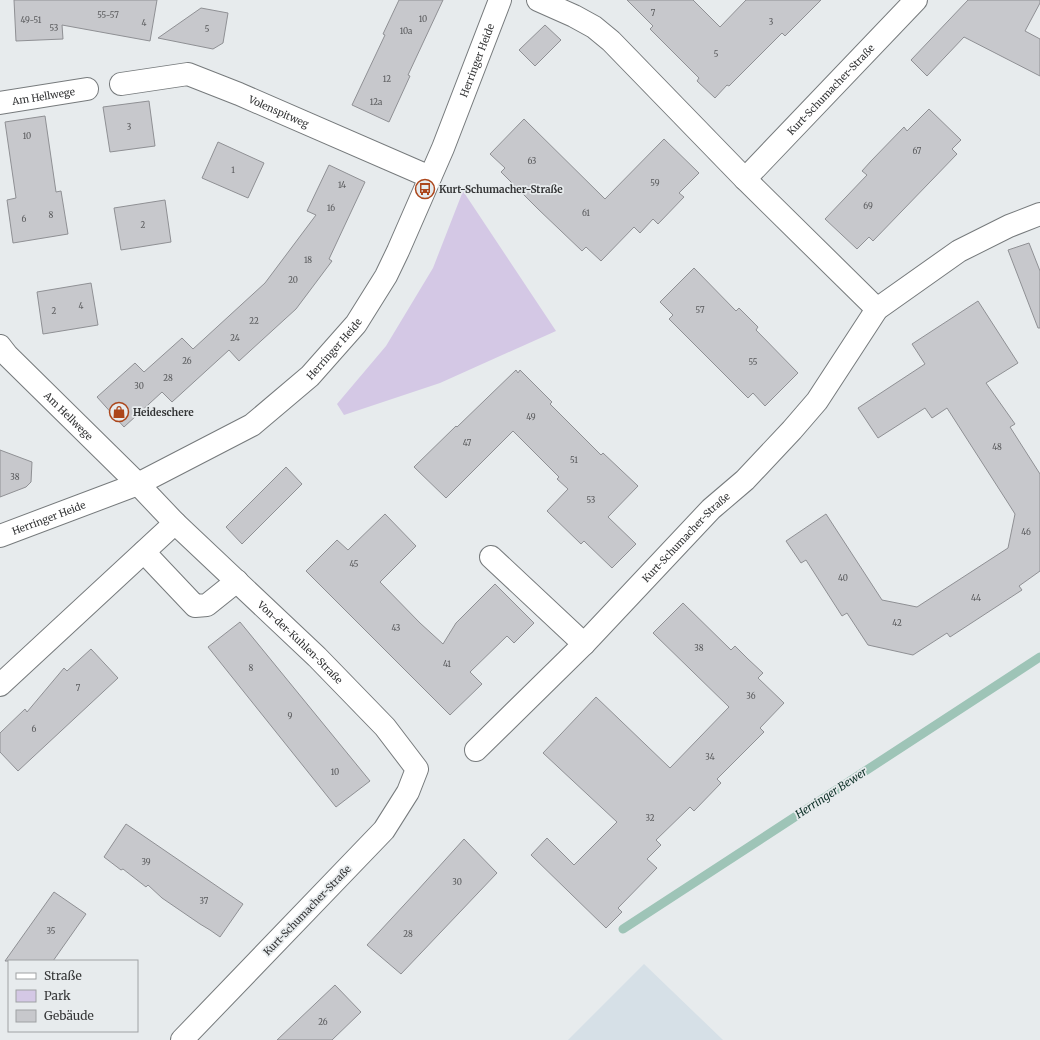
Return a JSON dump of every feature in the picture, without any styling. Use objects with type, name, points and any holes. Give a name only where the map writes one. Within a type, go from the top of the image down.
[{"type":"street","name":"Herringer Heide","points":[[0,536],[138,484],[252,425],[310,376],[356,324],[386,276],[443,148],[500,0]]},
{"type":"street","points":[[538,0],[574,16],[594,27],[611,41],[745,179],[877,309]]},
{"type":"street","name":"Kurt-Schumacher-Straße","points":[[745,179],[916,0]]},
{"type":"street","name":"Volenspitweg","points":[[121,84],[188,74],[239,94],[430,177]]},
{"type":"street","name":"Am Hellwege","points":[[0,103],[87,89]]},
{"type":"street","name":"Kurt-Schumacher-Straße","points":[[476,750],[584,644],[711,509],[744,480],[792,430],[817,401],[877,309],[959,251],[1009,226],[1040,214]]},
{"type":"street","name":"Am Hellwege","points":[[0,346],[138,484]]},
{"type":"street","name":"Von-der-Kuhlen-Straße","points":[[138,484],[175,523],[317,657],[385,727],[417,769]]},
{"type":"street","points":[[0,685],[175,523]]},
{"type":"street","points":[[144,552],[195,606],[207,605],[237,581]]},
{"type":"street","points":[[491,557],[584,644]]},
{"type":"street","name":"Kurt-Schumacher-Straße","points":[[182,1040],[384,830],[408,792],[417,769]]},
{"type":"shaded area","points":[[644,964],[723,1040],[568,1040]]},
{"type":"green space","points":[[463,191],[556,331],[440,383],[344,415],[337,404],[386,346],[433,268]]},
{"type":"building","points":[[14,0],[157,0],[150,41],[62,25],[63,39],[16,41]]},
{"type":"building","points":[[399,0],[443,0],[408,75],[410,76],[389,122],[352,105],[385,35],[383,34]]},
{"type":"building","points":[[627,0],[693,0],[720,27],[746,0],[821,0],[785,36],[782,33],[715,98],[697,81],[699,78],[650,29],[653,26]]},
{"type":"building","points":[[968,0],[1040,0],[1040,3],[1025,31],[1040,39],[1040,76],[964,37],[927,76],[911,60]]},
{"type":"building","points":[[201,8],[228,13],[223,43],[213,49],[158,38]]},
{"type":"building","points":[[545,25],[561,40],[535,66],[519,50]]},
{"type":"building","points":[[149,101],[155,146],[110,152],[103,107]]},
{"type":"building","points":[[929,109],[961,140],[952,149],[957,154],[873,241],[869,237],[857,249],[825,219],[867,175],[862,171],[871,161],[904,127],[907,131]]},
{"type":"building","points":[[45,116],[56,192],[61,191],[68,234],[13,243],[7,200],[16,198],[5,122]]},
{"type":"building","points":[[524,119],[605,199],[664,139],[699,173],[679,193],[684,197],[658,224],[653,219],[640,233],[634,227],[601,261],[586,247],[582,251],[538,209],[501,172],[505,168],[490,154]]},
{"type":"building","points":[[218,142],[264,163],[248,198],[202,178]]},
{"type":"building","points":[[329,165],[365,182],[329,259],[332,261],[296,309],[239,361],[229,350],[172,402],[162,392],[124,427],[97,397],[135,363],[144,372],[182,338],[193,349],[265,283],[316,215],[307,211]]},
{"type":"building","points":[[165,200],[171,242],[121,250],[114,208]]},
{"type":"building","points":[[1029,243],[1040,271],[1040,328],[1038,328],[1008,250]]},
{"type":"building","points":[[694,268],[736,311],[739,308],[758,327],[756,330],[798,373],[765,406],[753,393],[748,398],[669,319],[673,315],[660,302]]},
{"type":"building","points":[[91,283],[98,325],[43,334],[37,292]]},
{"type":"building","points":[[978,301],[1018,363],[986,383],[1015,424],[1010,427],[1040,474],[1040,571],[1019,586],[1022,590],[950,637],[947,633],[913,655],[868,645],[847,613],[842,616],[806,560],[801,563],[786,541],[826,514],[882,600],[917,607],[1008,548],[1015,514],[947,408],[932,418],[925,408],[878,438],[858,408],[925,364],[912,344]]},
{"type":"building","points":[[516,370],[518,373],[520,370],[552,402],[550,404],[601,455],[603,453],[638,486],[608,517],[636,544],[612,568],[584,541],[581,544],[547,511],[568,489],[557,479],[559,477],[513,431],[446,498],[414,467]]},
{"type":"building","points":[[0,450],[32,462],[31,482],[26,487],[0,497]]},
{"type":"building","points":[[286,467],[302,484],[242,544],[226,527]]},
{"type":"building","points":[[385,514],[416,546],[380,582],[443,644],[456,623],[495,584],[534,623],[514,643],[507,636],[470,672],[482,684],[450,715],[306,571],[337,540],[348,550]]},
{"type":"building","points":[[683,603],[731,650],[735,646],[763,673],[758,678],[784,703],[760,728],[764,732],[717,779],[721,783],[694,811],[690,807],[656,840],[661,845],[647,859],[657,868],[618,908],[622,912],[606,928],[531,855],[547,838],[574,865],[617,822],[543,753],[596,697],[670,768],[729,707],[653,633]]},
{"type":"building","points":[[240,622],[370,781],[336,807],[208,647]]},
{"type":"building","points":[[91,649],[118,678],[18,771],[0,752],[0,733],[25,709],[27,712],[64,668],[67,671]]},
{"type":"building","points":[[126,824],[243,904],[220,937],[162,898],[148,885],[146,887],[123,869],[121,870],[104,857]]},
{"type":"building","points":[[464,839],[497,873],[401,974],[367,945]]},
{"type":"building","points":[[54,892],[86,914],[54,960],[5,961]]},
{"type":"building","points":[[335,985],[361,1012],[332,1040],[277,1040]]},
{"type":"waterway","name":"Herringer Bewer","points":[[623,929],[1040,657]]},
{"type":"place","name":"Kurt-Schumacher-Straße","points":[[425,189]]},
{"type":"place","name":"Heideschere","points":[[119,412]]}]
